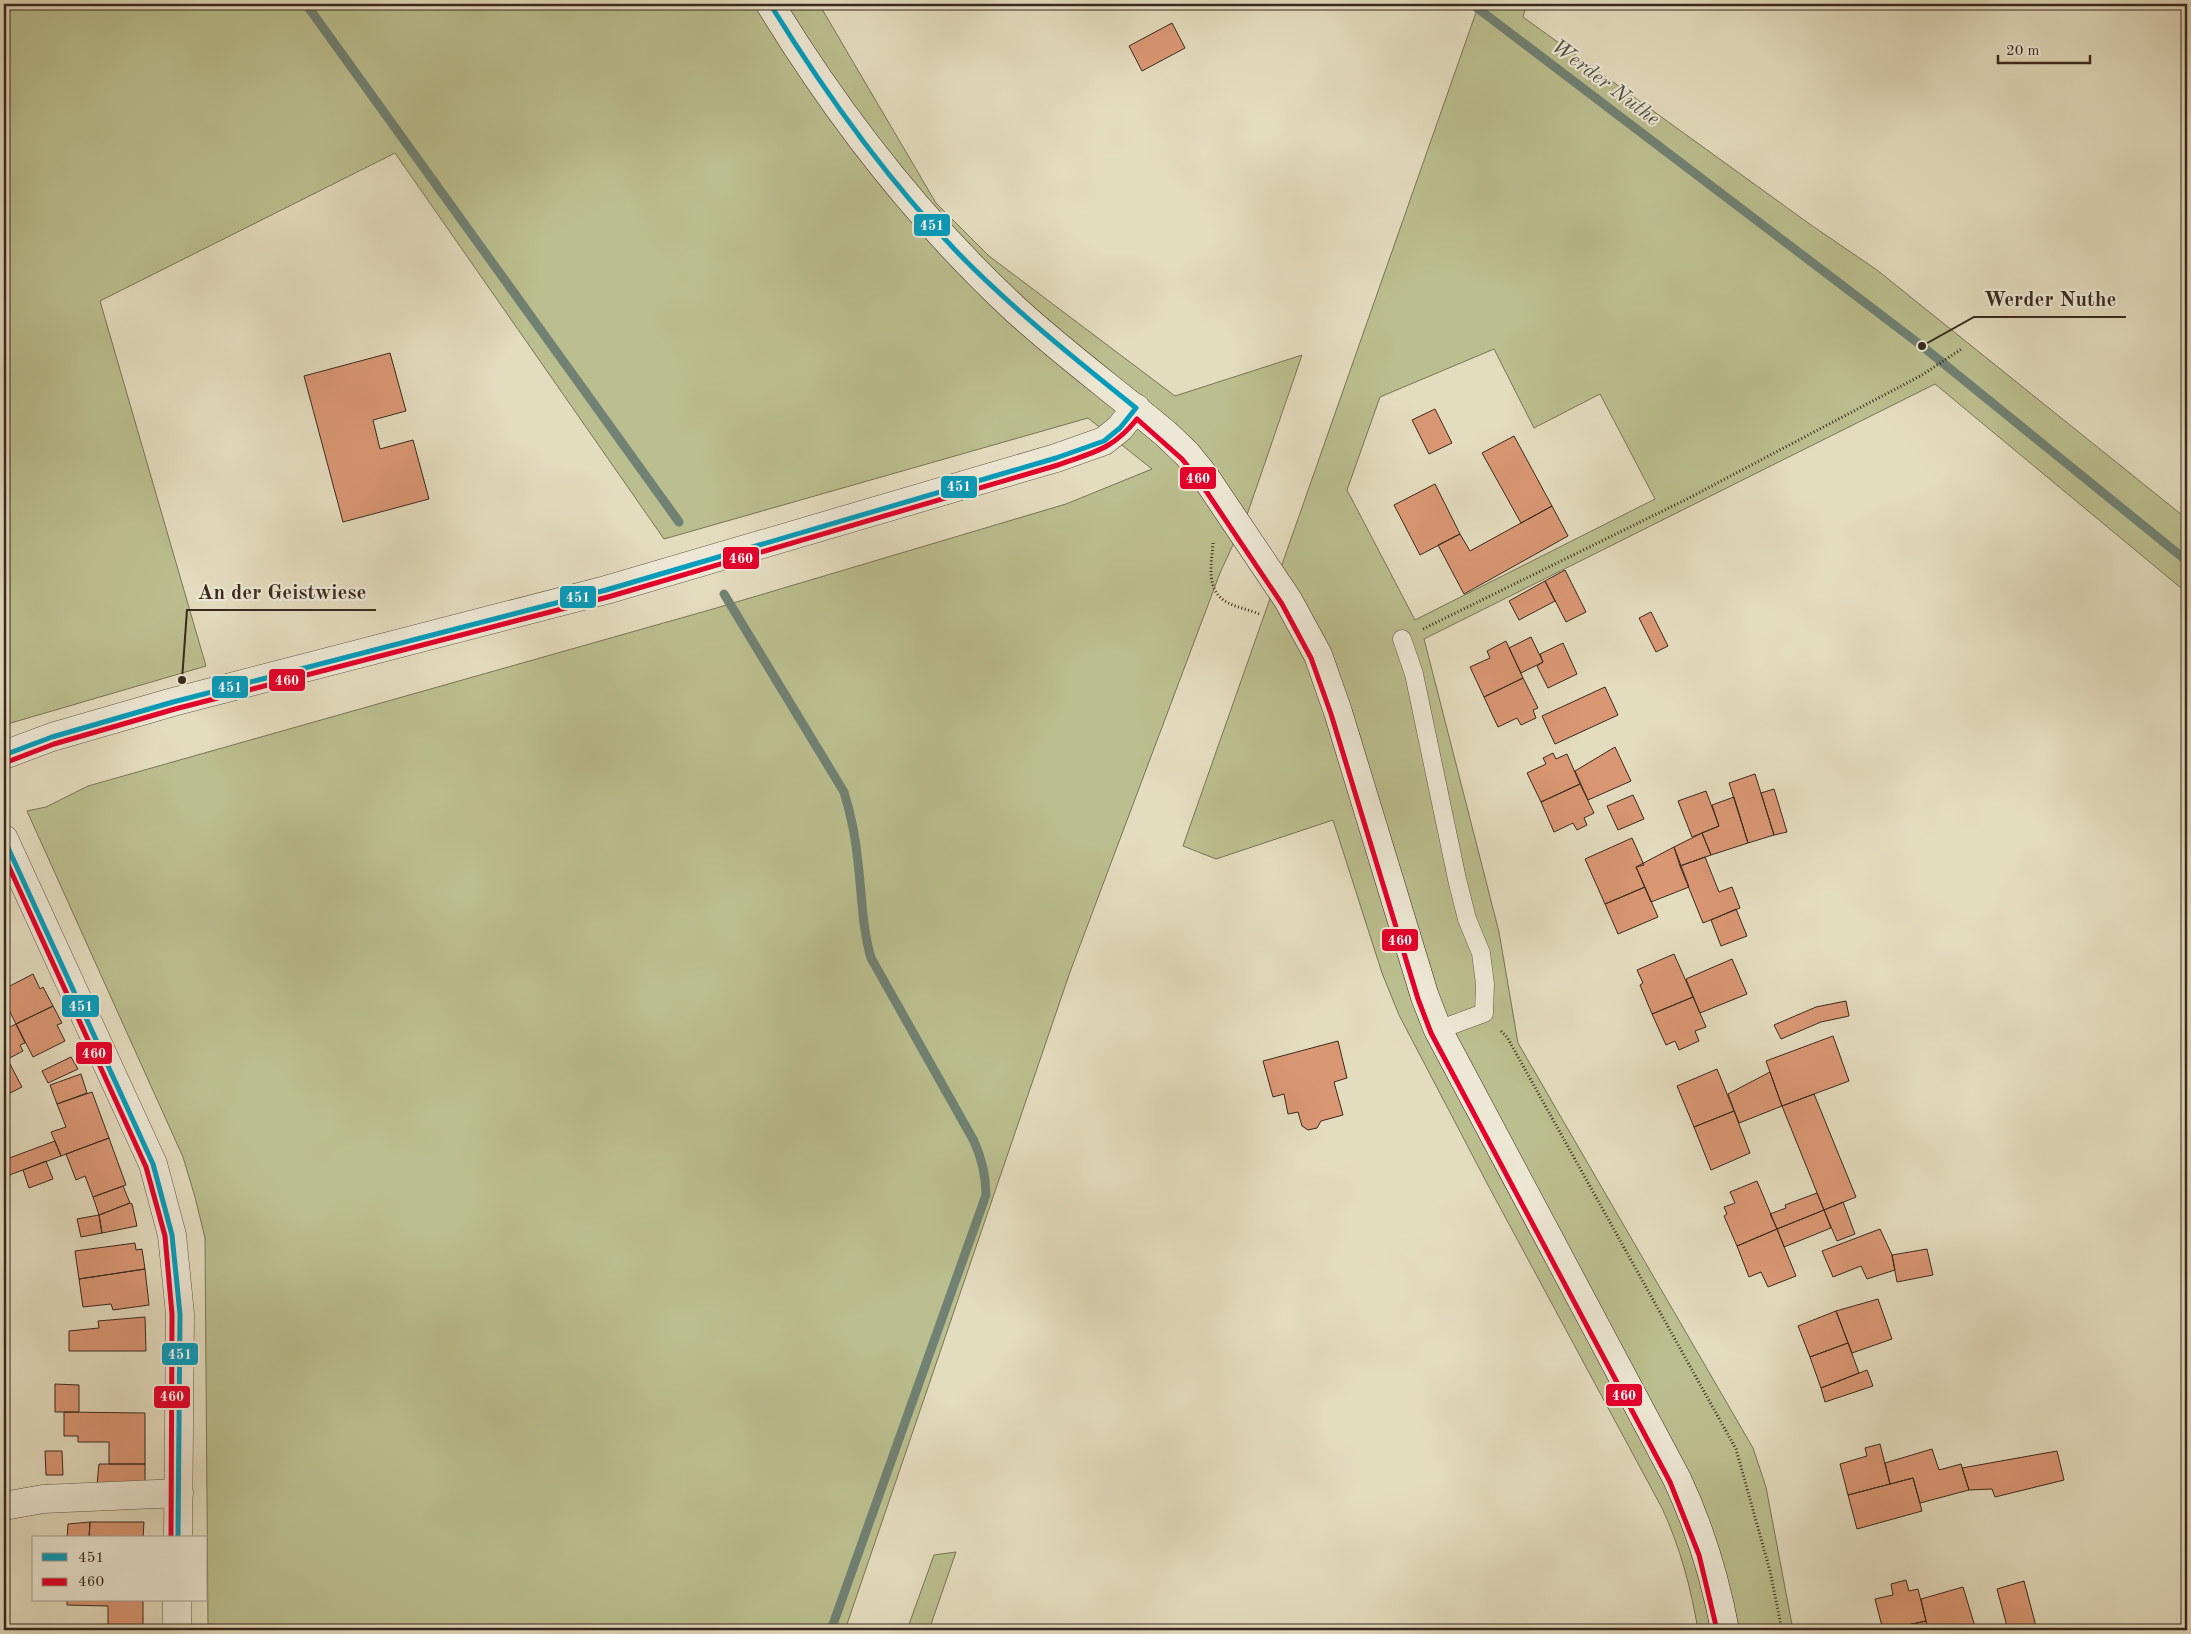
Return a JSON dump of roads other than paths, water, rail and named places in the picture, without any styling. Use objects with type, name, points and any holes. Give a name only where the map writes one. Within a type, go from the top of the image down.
[{"type":"street","points":[[770,4],[796,46],[870,151],[958,254],[1052,342],[1136,408],[1187,454],[1204,475],[1305,628],[1318,655],[1338,712],[1419,981],[1438,1030],[1677,1479],[1693,1514],[1707,1553],[1725,1630]]},
{"type":"street","points":[[4,755],[52,737],[116,718],[606,590],[1056,458],[1104,441],[1120,428],[1136,408]]},
{"type":"street","points":[[4,839],[153,1164],[168,1217],[172,1235],[180,1314],[178,1536]]},
{"type":"street","points":[[4,1506],[43,1499],[179,1493]]},
{"type":"street","points":[[177,1602],[177,1630]]},
{"type":"lane","points":[[1402,640],[1414,674],[1459,887],[1467,918],[1481,953],[1485,984],[1484,1013],[1438,1030]]},
{"type":"waterway","points":[[306,4],[679,522]]},
{"type":"waterway","name":"Werder Nuthe","points":[[1472,4],[1922,346],[2187,561]]},
{"type":"waterway","points":[[724,594],[844,792],[855,836],[864,923],[871,958],[974,1141],[985,1181],[986,1195],[831,1630]]},
{"type":"place","name":"Werder Nuthe","points":[[1922,346]]},
{"type":"place","name":"An der Geistwiese","points":[[182,680]]}]
